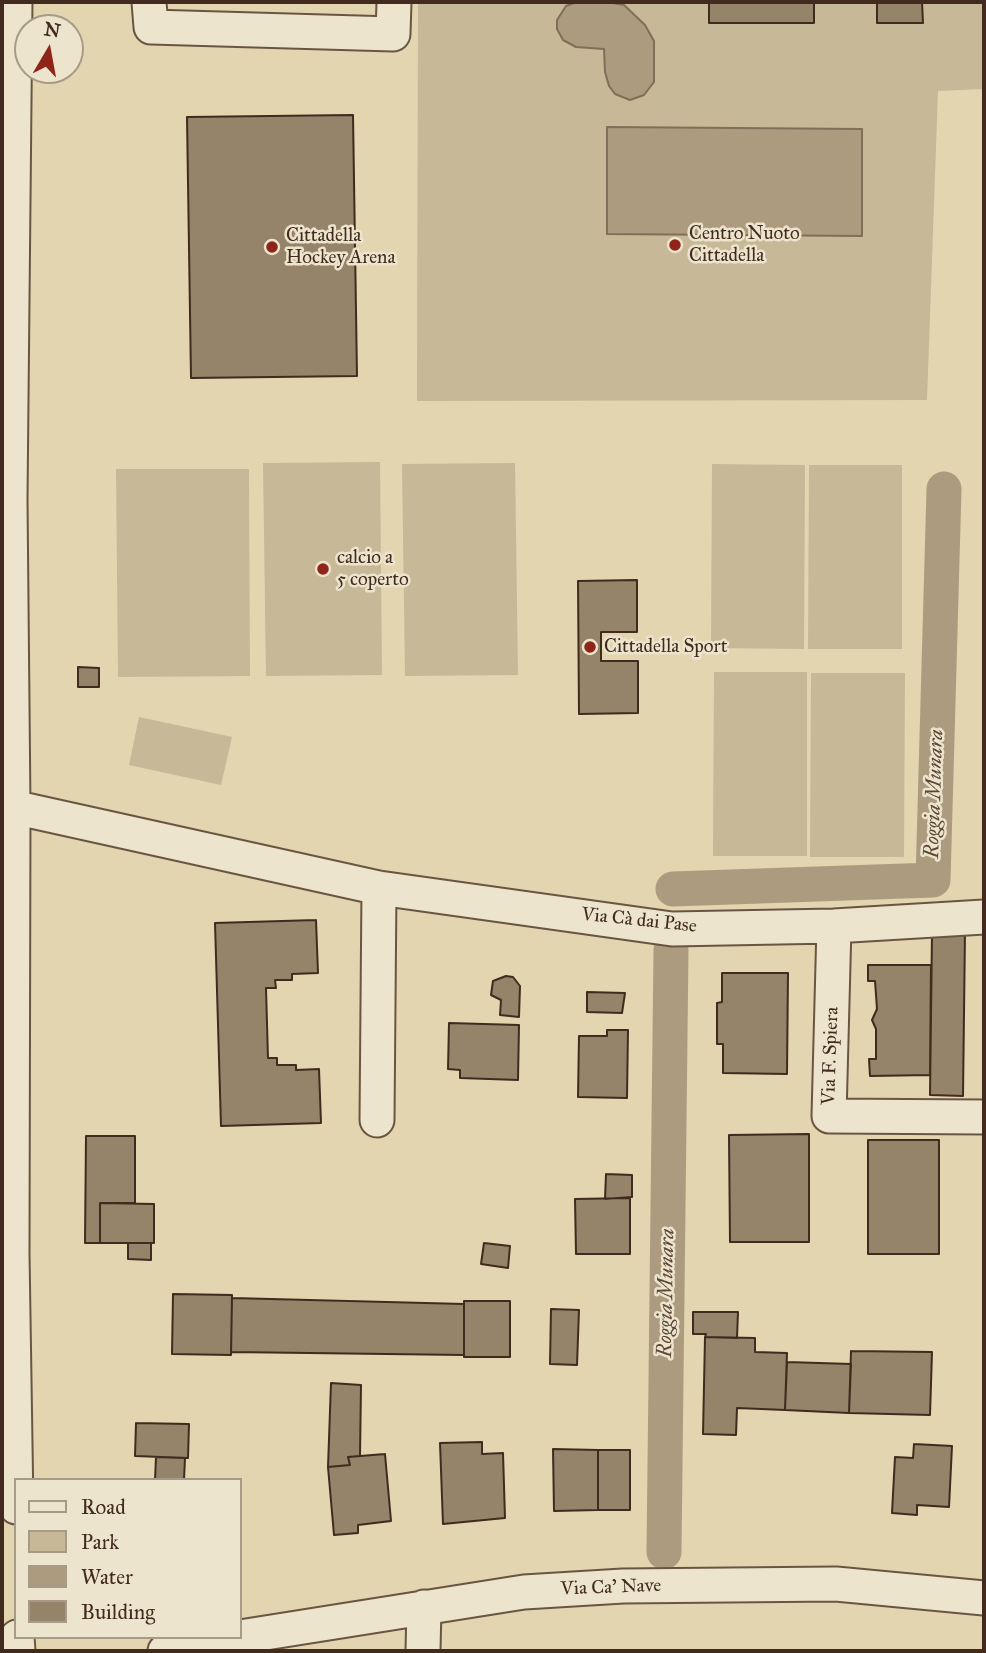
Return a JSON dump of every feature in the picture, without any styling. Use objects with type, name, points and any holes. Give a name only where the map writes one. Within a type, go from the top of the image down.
[{"type":"street","points":[[18,14],[34,2]]},
{"type":"street","points":[[149,2],[151,27],[393,34],[394,2]]},
{"type":"street","points":[[14,84],[10,499],[13,807],[7,1258],[8,1428],[14,1487]]},
{"type":"street","name":"Via Cà dai Pase","points":[[13,807],[379,888],[672,929],[834,926],[984,917]]},
{"type":"street","points":[[377,1120],[379,888]]},
{"type":"street","name":"Via F. Spiera","points":[[834,926],[829,1116],[984,1117]]},
{"type":"street","name":"Via Ca' Nave","points":[[242,1637],[524,1592],[623,1586],[836,1584],[984,1598]]},
{"type":"street","points":[[423,1651],[424,1607]]},
{"type":"street","name":"Via Ca' Nave","points":[[165,1651],[228,1639]]},
{"type":"green space","name":"Centro Nuoto Cittadella","points":[[418,2],[984,2],[984,89],[938,91],[927,400],[417,401]]},
{"type":"green space","name":"calcio a 5 coperto","points":[[380,462],[382,675],[266,676],[263,463]]},
{"type":"green space","name":"calcio a 5 coperto","points":[[515,463],[518,675],[405,676],[402,464]]},
{"type":"green space","points":[[712,464],[805,465],[804,649],[711,648]]},
{"type":"green space","points":[[809,465],[902,465],[902,649],[808,649]]},
{"type":"green space","points":[[116,469],[249,469],[250,676],[118,677]]},
{"type":"green space","points":[[714,672],[807,672],[807,856],[713,856]]},
{"type":"green space","points":[[811,673],[905,673],[904,857],[810,857]]},
{"type":"green space","points":[[139,717],[232,737],[221,785],[129,765]]},
{"type":"water","points":[[577,2],[624,5],[645,25],[654,41],[654,82],[644,95],[630,100],[615,94],[609,86],[605,72],[604,49],[576,47],[563,40],[557,29],[557,20],[566,6]]},
{"type":"water","points":[[607,127],[862,129],[862,236],[607,234]]},
{"type":"building","points":[[709,2],[814,2],[814,23],[709,23]]},
{"type":"building","points":[[877,2],[922,2],[923,23],[877,23]]},
{"type":"building","name":"Cittadella Hockey Arena","points":[[353,115],[357,376],[191,378],[187,117]]},
{"type":"building","name":"Cittadella Sport","points":[[637,580],[637,632],[601,632],[601,661],[638,661],[638,713],[579,714],[578,581]]},
{"type":"building","points":[[78,667],[99,668],[99,687],[78,687]]},
{"type":"building","points":[[316,920],[318,973],[292,974],[292,980],[275,980],[276,988],[266,988],[268,1058],[277,1058],[277,1065],[296,1065],[296,1070],[319,1069],[321,1123],[221,1126],[215,923]]},
{"type":"building","points":[[965,931],[963,1096],[930,1095],[932,933]]},
{"type":"building","points":[[868,965],[931,965],[930,1075],[870,1076],[869,1059],[876,1059],[876,1029],[872,1020],[877,1009],[875,981],[868,981]]},
{"type":"building","points":[[722,973],[788,973],[787,1074],[723,1073],[723,1044],[717,1044],[717,1003],[722,1002]]},
{"type":"building","points":[[506,976],[513,977],[520,986],[519,1017],[500,1015],[501,1000],[491,995],[493,981]]},
{"type":"building","points":[[587,992],[625,993],[622,1013],[587,1012]]},
{"type":"building","points":[[449,1023],[519,1025],[518,1080],[460,1078],[460,1070],[448,1069]]},
{"type":"building","points":[[607,1030],[628,1030],[627,1098],[578,1097],[579,1036],[607,1036]]},
{"type":"building","points":[[809,1134],[809,1242],[730,1242],[729,1135]]},
{"type":"building","points":[[86,1136],[135,1136],[135,1203],[100,1203],[100,1243],[85,1243]]},
{"type":"building","points":[[868,1140],[939,1140],[939,1254],[868,1254]]},
{"type":"building","points":[[606,1174],[632,1175],[632,1197],[605,1199]]},
{"type":"building","points":[[630,1198],[630,1254],[576,1254],[575,1199]]},
{"type":"building","points":[[100,1203],[154,1204],[154,1243],[100,1243]]},
{"type":"building","points":[[128,1243],[151,1243],[151,1260],[128,1259]]},
{"type":"building","points":[[484,1243],[510,1246],[508,1268],[481,1264]]},
{"type":"building","points":[[173,1294],[232,1295],[231,1355],[172,1354]]},
{"type":"building","points":[[232,1298],[464,1304],[464,1355],[231,1352]]},
{"type":"building","points":[[464,1301],[510,1301],[510,1357],[464,1357]]},
{"type":"building","points":[[551,1309],[579,1310],[577,1365],[550,1364]]},
{"type":"building","points":[[693,1312],[738,1312],[737,1338],[693,1334]]},
{"type":"building","points":[[705,1337],[755,1338],[755,1352],[787,1353],[785,1410],[737,1408],[736,1435],[703,1434]]},
{"type":"building","points":[[851,1351],[932,1352],[930,1415],[849,1413]]},
{"type":"building","points":[[787,1362],[851,1364],[849,1413],[785,1410]]},
{"type":"building","points":[[331,1383],[361,1385],[360,1456],[348,1457],[350,1465],[328,1467]]},
{"type":"building","points":[[136,1423],[189,1424],[188,1458],[135,1456]]},
{"type":"building","points":[[482,1442],[482,1454],[503,1453],[505,1518],[443,1524],[440,1443]]},
{"type":"building","points":[[914,1444],[952,1446],[949,1507],[917,1505],[917,1515],[892,1513],[895,1457],[913,1458]]},
{"type":"building","points":[[553,1449],[598,1450],[598,1510],[554,1511]]},
{"type":"building","points":[[598,1450],[630,1450],[630,1510],[598,1510]]},
{"type":"building","points":[[385,1454],[391,1521],[358,1525],[358,1533],[334,1535],[328,1467],[350,1465],[348,1457]]},
{"type":"building","points":[[156,1457],[185,1458],[184,1478],[155,1478]]},
{"type":"waterway","name":"Roggia Munara","points":[[673,889],[933,880],[944,489]]},
{"type":"waterway","name":"Roggia Munara","points":[[664,1552],[671,950]]},
{"type":"place","name":"Centro Nuoto Cittadella","points":[[675,245]]},
{"type":"place","name":"Cittadella Hockey Arena","points":[[272,247]]},
{"type":"place","name":"calcio a 5 coperto","points":[[323,569]]},
{"type":"place","name":"Cittadella Sport","points":[[590,647]]}]
